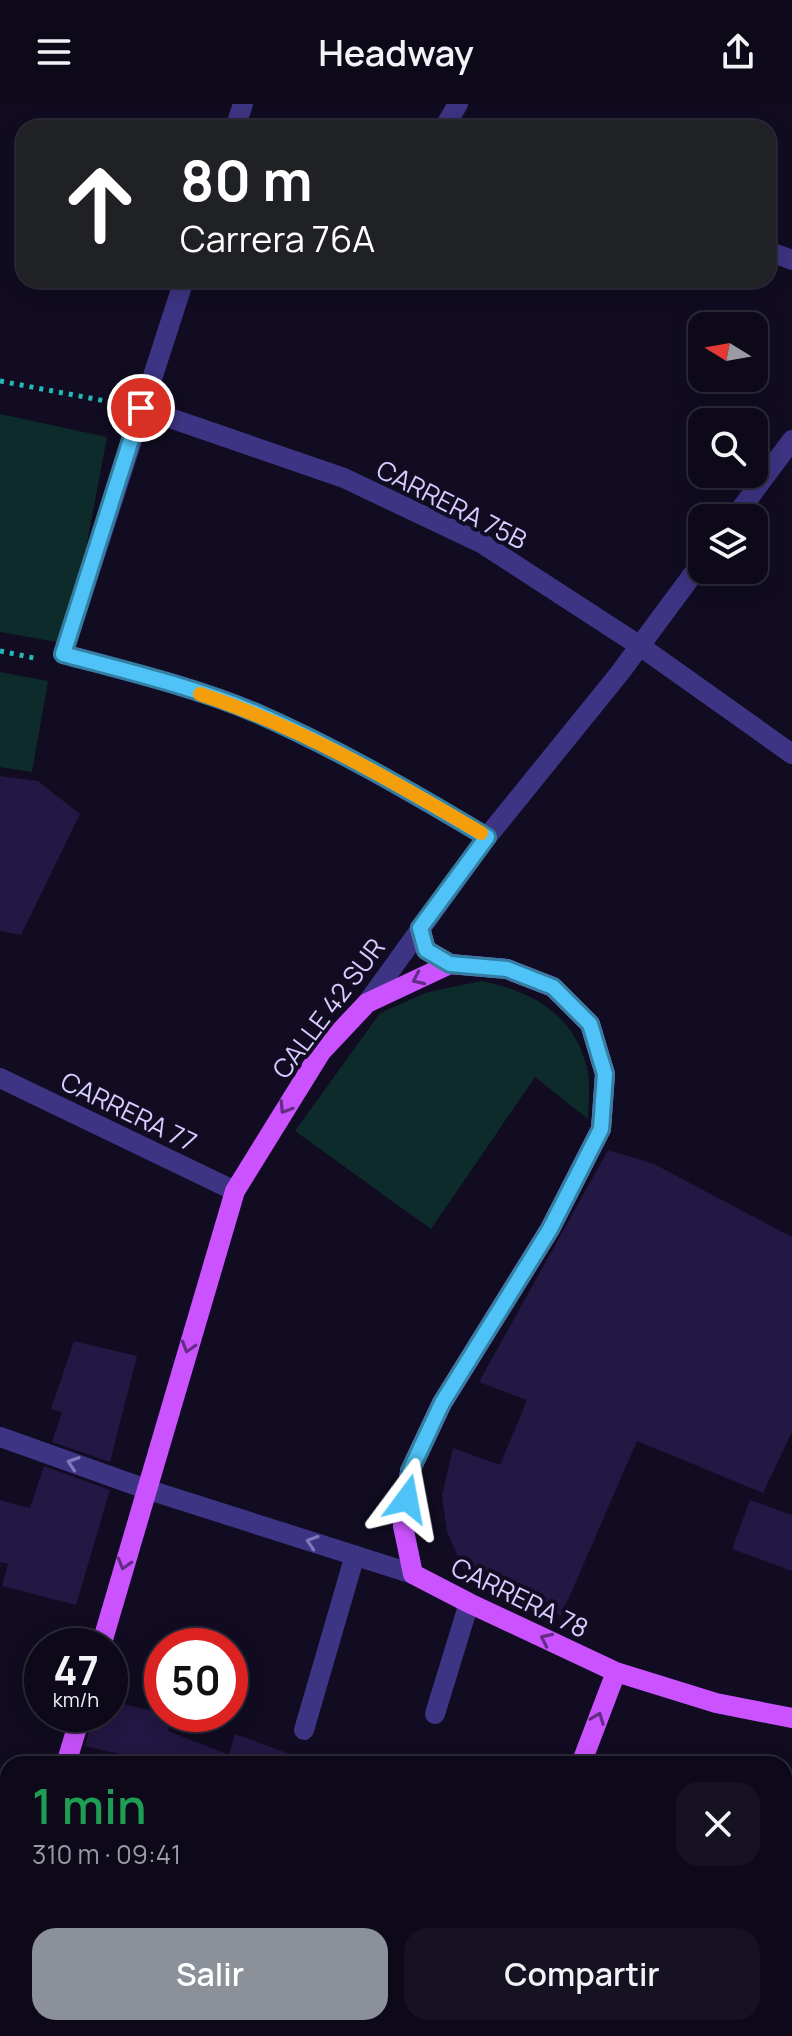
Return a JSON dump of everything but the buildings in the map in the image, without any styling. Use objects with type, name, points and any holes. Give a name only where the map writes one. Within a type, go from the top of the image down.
[{"type":"main road","points":[[413,1574],[403,1526],[410,1471],[442,1403],[550,1229],[601,1129],[605,1074],[590,1024],[553,987],[507,969],[450,964],[426,950],[420,928]]},
{"type":"main road","points":[[367,1003],[450,964]]},
{"type":"main road","name":"CALLE 42 SUR","points":[[106,1628],[235,1191],[321,1052],[367,1003]]},
{"type":"main road","name":"CARRERA 78","points":[[413,1574],[616,1672],[716,1703],[792,1718]]},
{"type":"main road","points":[[584,1756],[616,1672]]},
{"type":"main road","points":[[68,1756],[76,1732]]},
{"type":"street","points":[[181,288],[63,654],[254,712],[369,768],[487,837]]},
{"type":"street","name":"CARRERA 75B","points":[[141,408],[344,478],[469,537],[640,646],[792,754]]},
{"type":"street","points":[[744,504],[792,440]]},
{"type":"street","name":"CALLE 42 SUR","points":[[367,1003],[487,837],[640,646],[688,581]]},
{"type":"street","name":"CARRERA 77","points":[[0,1078],[235,1191]]},
{"type":"street","name":"CARRERA 78","points":[[0,1437],[146,1489],[413,1574]]},
{"type":"street","points":[[304,1730],[355,1555]]},
{"type":"street","points":[[435,1714],[469,1603]]},
{"type":"path","points":[[0,381],[141,408]]},
{"type":"green space","points":[[0,414],[107,437],[68,644],[0,632]]},
{"type":"green space","points":[[0,672],[48,681],[32,772],[0,767]]},
{"type":"green space","points":[[482,981],[534,999],[549,1008],[572,1033],[581,1049],[588,1074],[588,1119],[535,1077],[431,1229],[295,1131],[380,1013],[428,992]]},
{"type":"slow traffic","points":[[200,694],[254,712],[369,768],[481,833]]},
{"type":"route","points":[[141,408],[63,654],[254,712],[369,768],[487,837],[420,928],[426,950],[450,964],[507,969],[553,987],[590,1024],[605,1074],[601,1129],[550,1229],[442,1403],[410,1471],[407,1499]]}]
